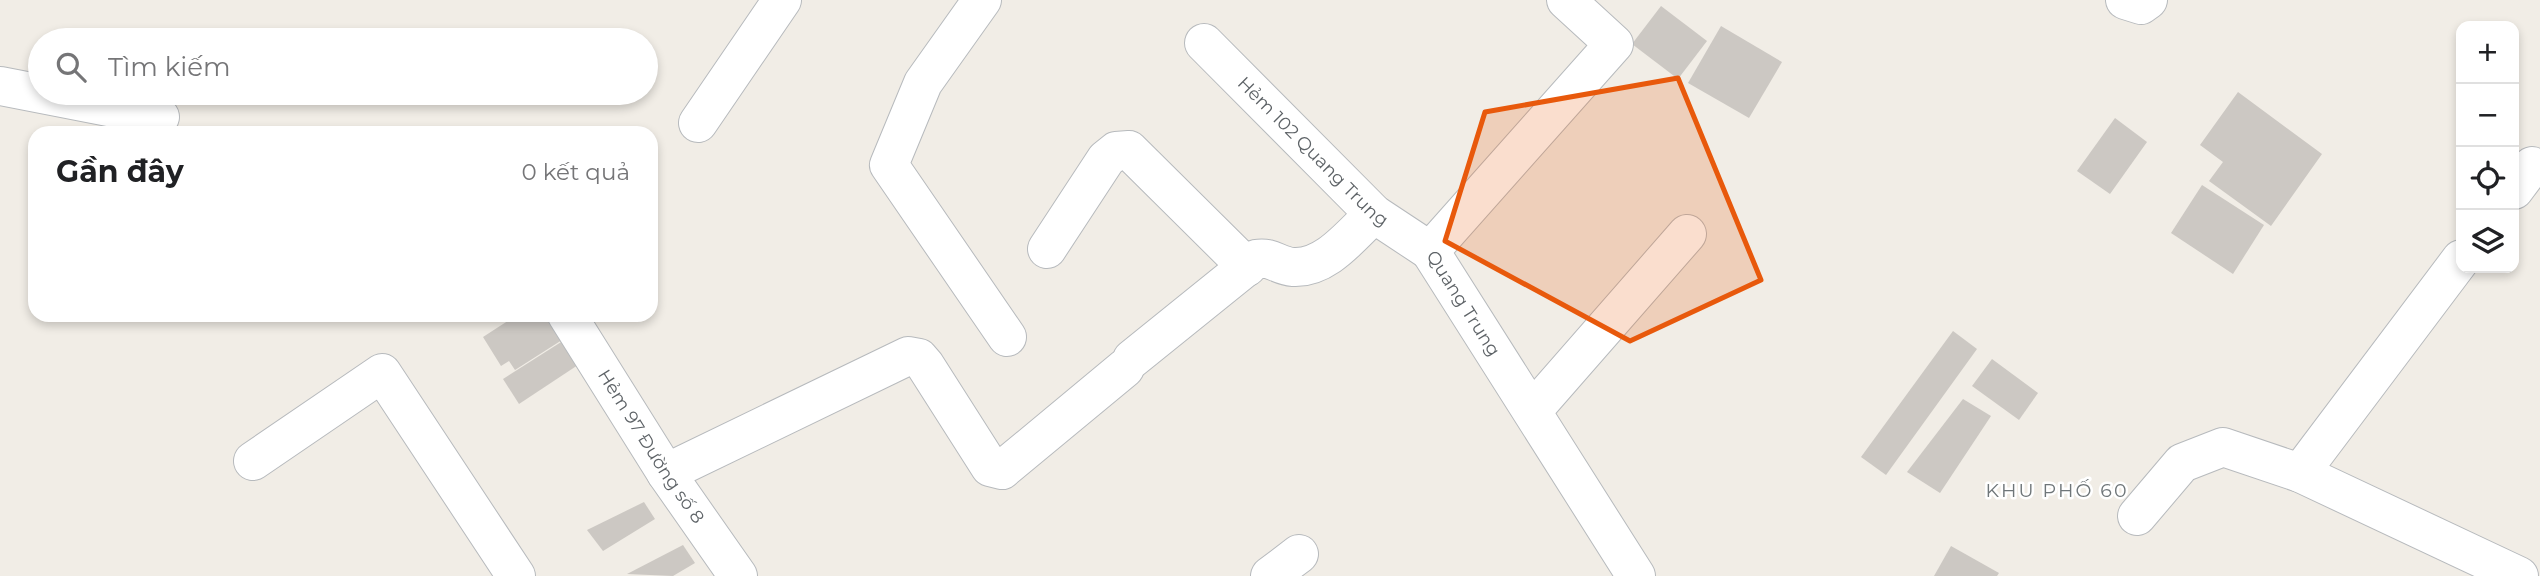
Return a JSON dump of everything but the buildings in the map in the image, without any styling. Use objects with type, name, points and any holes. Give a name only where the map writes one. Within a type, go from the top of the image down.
[{"type":"street","points":[[698,123],[782,0]]},
{"type":"street","points":[[982,0],[923,83],[889,165],[1007,337]]},
{"type":"street","name":"Quang Trung","points":[[1566,0],[1614,44],[1430,251],[1636,576]]},
{"type":"street","points":[[2124,0],[2141,5],[2148,0]]},
{"type":"street","name":"Hẻm 102 Quang Trung","points":[[1205,43],[1374,214],[1430,251]]},
{"type":"street","points":[[0,86],[28,91]]},
{"type":"street","points":[[98,105],[160,117]]},
{"type":"street","points":[[1047,249],[1106,159],[1116,151],[1129,149],[1247,267]]},
{"type":"street","points":[[666,473],[908,356],[919,358],[925,365],[990,467],[1002,470],[1256,259],[1268,257],[1290,267],[1321,262],[1374,214]]},
{"type":"street","points":[[1533,410],[1687,234]]},
{"type":"street","points":[[2300,472],[2456,266]]},
{"type":"street","name":"Hẻm 97 Đường số 8","points":[[571,322],[666,473],[738,576]]},
{"type":"street","points":[[253,461],[382,373],[516,576]]},
{"type":"street","points":[[2137,516],[2182,463],[2222,447],[2300,472],[2519,576]]},
{"type":"highlighted area","points":[[1678,78],[1761,280],[1630,341],[1445,241],[1485,112]]},
{"type":"district","name":"KHU PHỐ 60","points":[[2057,490]]}]
